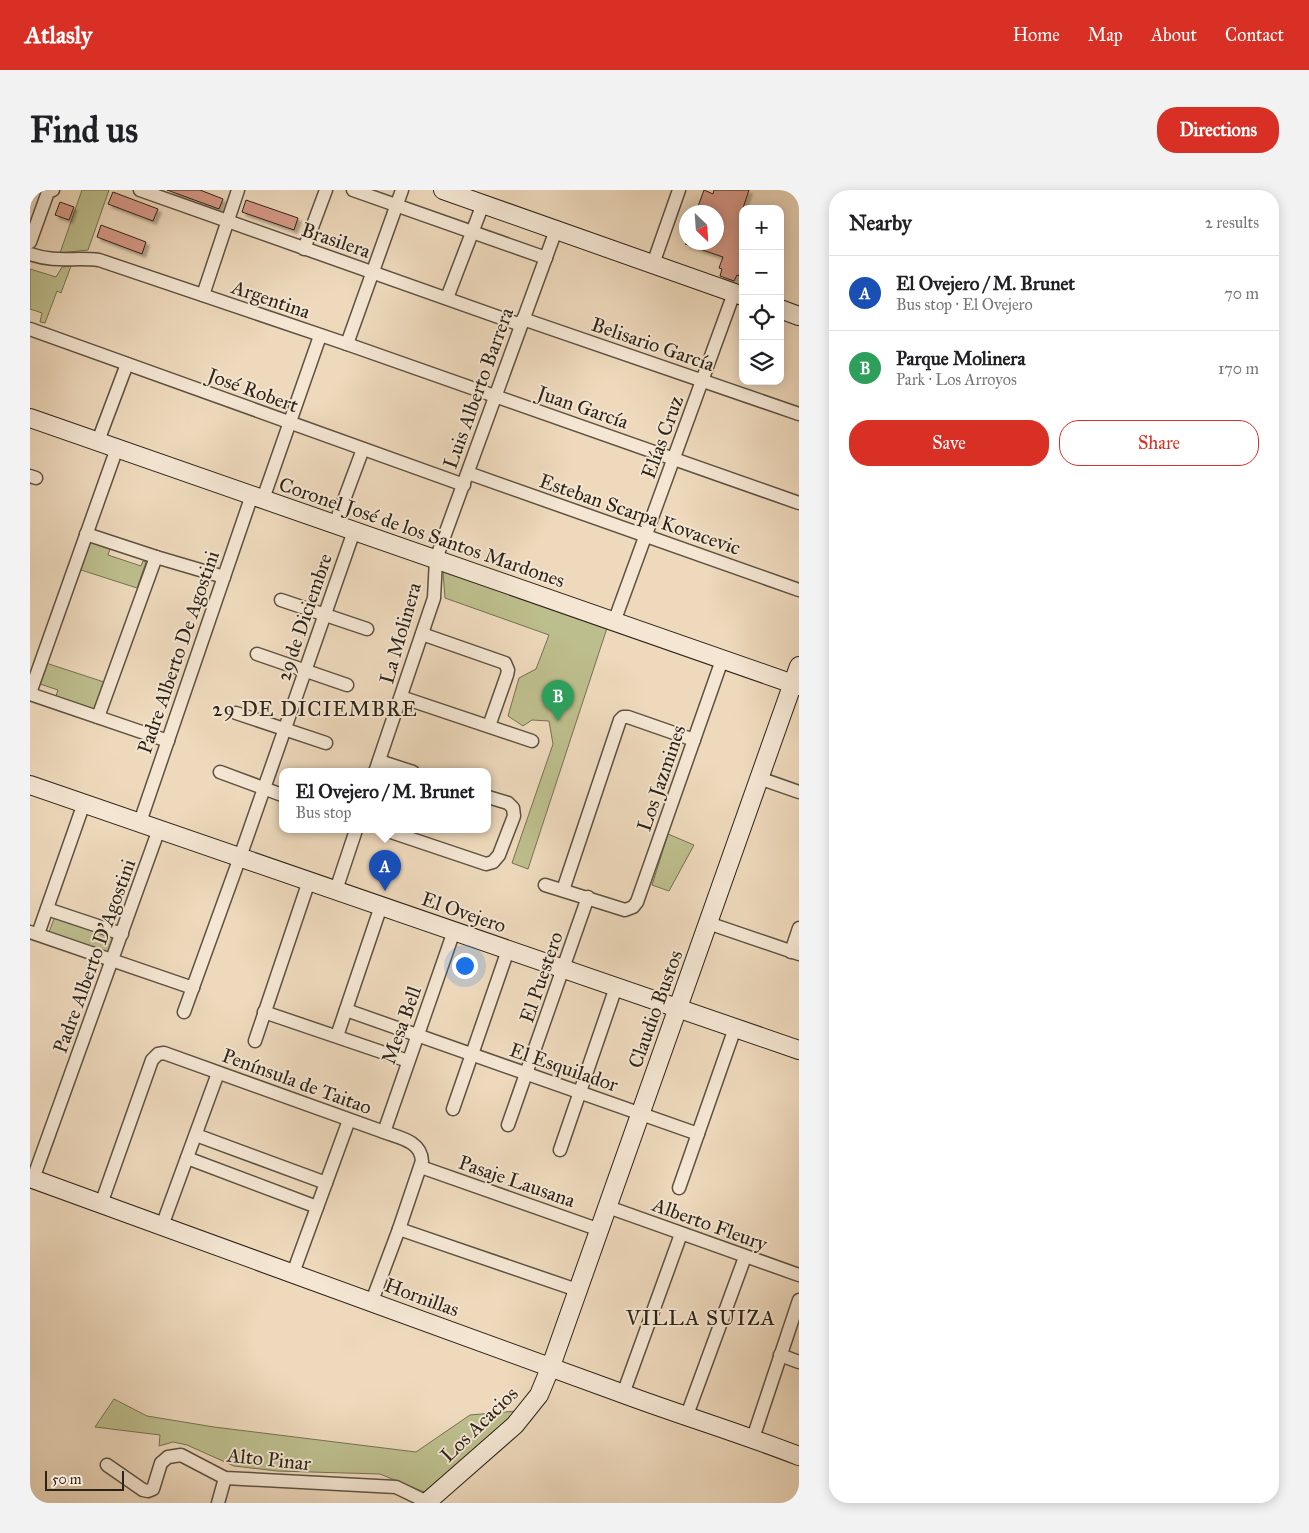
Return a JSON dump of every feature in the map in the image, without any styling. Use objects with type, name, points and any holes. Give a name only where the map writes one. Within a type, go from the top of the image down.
[{"type":"street","points":[[30,241],[48,192],[53,190]]},
{"type":"street","name":"Brasilera","points":[[140,190],[163,194],[226,221],[304,249],[522,322]]},
{"type":"street","points":[[203,295],[226,221],[238,190]]},
{"type":"street","points":[[304,249],[326,190]]},
{"type":"street","points":[[353,190],[546,258]]},
{"type":"street","points":[[347,344],[402,190]]},
{"type":"street","points":[[443,190],[738,294]]},
{"type":"street","points":[[653,264],[679,190]]},
{"type":"street","points":[[447,298],[483,204]]},
{"type":"street","name":"Luis Alberto Barrera","points":[[436,560],[556,230]]},
{"type":"street","name":"Argentina","points":[[30,254],[43,259],[66,261],[85,258],[99,260],[496,397]]},
{"type":"street","name":"Elías Cruz","points":[[614,622],[702,380],[738,294]]},
{"type":"street","points":[[784,310],[799,316]]},
{"type":"street","name":"Belisario García","points":[[522,322],[702,380],[799,414]]},
{"type":"street","name":"José Robert","points":[[30,330],[363,449],[466,479]]},
{"type":"street","name":"Padre Alberto De Agostini","points":[[140,822],[224,577],[290,423],[320,336]]},
{"type":"street","points":[[98,441],[127,364]]},
{"type":"street","name":"Juan García","points":[[496,397],[799,503]]},
{"type":"street","name":"Coronel José de los Santos Mardones","points":[[30,418],[796,685]]},
{"type":"street","points":[[117,448],[30,694],[168,741]]},
{"type":"street","points":[[336,524],[363,449]]},
{"type":"street","name":"Esteban Scarpa Kovacevic","points":[[466,479],[646,536],[799,590]]},
{"type":"street","name":"29 de Diciembre","points":[[184,1012],[354,531]]},
{"type":"street","points":[[86,534],[224,577]]},
{"type":"street","points":[[98,718],[156,557]]},
{"type":"street","name":"La Molinera","points":[[377,767],[434,598],[436,560]]},
{"type":"street","points":[[281,600],[367,629]]},
{"type":"street","points":[[422,634],[505,663],[508,670],[489,726]]},
{"type":"street","points":[[257,654],[347,685]]},
{"type":"street","name":"Los Jazmines","points":[[588,897],[626,910],[633,907],[637,902],[722,660]]},
{"type":"street","name":"Claudio Bustos","points":[[551,1366],[679,1009],[759,778],[796,685],[799,666]]},
{"type":"street","points":[[401,697],[532,741]]},
{"type":"street","points":[[236,713],[326,743]]},
{"type":"street","points":[[563,890],[620,720],[623,717],[628,717],[694,740]]},
{"type":"street","points":[[220,772],[279,794]]},
{"type":"street","points":[[759,778],[799,792]]},
{"type":"street","name":"El Ovejero","points":[[30,785],[799,1050]]},
{"type":"street","points":[[394,833],[486,864],[493,862],[499,856],[514,816],[513,808],[508,803],[491,798]]},
{"type":"street","points":[[84,803],[47,909],[34,933],[193,988]]},
{"type":"street","name":"Padre Alberto D'Agostini","points":[[31,1180],[159,829]]},
{"type":"street","points":[[336,890],[355,833]]},
{"type":"street","points":[[255,1041],[308,880]]},
{"type":"street","points":[[546,885],[588,897]]},
{"type":"street","name":"El Puestero","points":[[508,1125],[588,897]]},
{"type":"street","points":[[336,1036],[381,906]]},
{"type":"street","points":[[47,909],[122,934]]},
{"type":"street","points":[[708,924],[795,953],[799,928]]},
{"type":"street","name":"Mesa Bell","points":[[384,1132],[454,931]]},
{"type":"street","points":[[454,1109],[508,950]]},
{"type":"street","points":[[560,1150],[616,987]]},
{"type":"street","name":"El Esquilador","points":[[346,1010],[698,1134]]},
{"type":"street","points":[[264,1012],[408,1061]]},
{"type":"street","points":[[679,1188],[736,1028]]},
{"type":"street","name":"Península de Taitao","points":[[101,1204],[152,1060],[158,1054],[164,1053],[218,1074],[412,1142],[420,1151],[422,1158],[421,1167]]},
{"type":"street","points":[[162,1226],[218,1074]]},
{"type":"street","points":[[293,1273],[349,1120]]},
{"type":"street","points":[[196,1135],[326,1183]]},
{"type":"street","points":[[187,1158],[317,1207]]},
{"type":"street","points":[[372,1301],[421,1167]]},
{"type":"street","name":"Pasaje Lausana","points":[[421,1167],[600,1230]]},
{"type":"street","name":"Hornillas","points":[[31,1180],[799,1456]]},
{"type":"street","name":"Alberto Fleury","points":[[608,1207],[799,1275]]},
{"type":"street","points":[[399,1229],[577,1290]]},
{"type":"street","points":[[623,1394],[681,1234]]},
{"type":"street","points":[[687,1415],[745,1257]]},
{"type":"street","points":[[753,1438],[799,1300]]},
{"type":"street","points":[[780,1355],[799,1362]]},
{"type":"street","name":"Los Acacios","points":[[426,1503],[515,1425],[539,1395],[551,1366]]},
{"type":"street","name":"Alto Pinar","points":[[107,1465],[143,1490],[148,1491],[153,1489],[161,1463],[168,1457],[181,1455],[226,1478],[396,1487],[426,1503]]},
{"type":"street","points":[[218,1503],[226,1478]]},
{"type":"green space","points":[[82,190],[109,190],[88,250],[60,253]]},
{"type":"green space","points":[[71,266],[61,293],[57,291],[45,323],[40,322],[42,313],[30,309],[30,269],[56,277],[62,267]]},
{"type":"green space","points":[[88,538],[111,546],[108,555],[141,566],[143,561],[146,562],[137,588],[78,569]]},
{"type":"green space","points":[[443,572],[607,628],[528,869],[512,863],[553,744],[549,721],[532,720],[523,726],[508,716],[519,678],[536,669],[549,635],[445,598]]},
{"type":"green space","points":[[46,663],[104,682],[94,712],[55,699],[58,690],[40,684]]},
{"type":"green space","points":[[668,834],[694,845],[669,891],[652,885]]},
{"type":"green space","points":[[55,916],[115,938],[109,954],[49,932]]},
{"type":"green space","points":[[114,1399],[147,1416],[214,1427],[416,1452],[470,1415],[517,1411],[424,1492],[380,1474],[277,1471],[234,1466],[187,1445],[173,1442],[159,1446],[160,1435],[95,1427]]},
{"type":"building","points":[[167,190],[200,190],[223,199],[219,209]]},
{"type":"building","points":[[704,190],[713,194],[714,190],[749,190],[744,205],[739,205],[739,276],[737,275],[734,281],[720,276],[722,269],[719,268],[723,257],[703,250],[724,250],[724,205],[699,205]]},
{"type":"building","points":[[113,192],[158,209],[153,221],[108,204]]},
{"type":"building","points":[[246,200],[298,218],[294,230],[242,212]]},
{"type":"building","points":[[60,202],[74,207],[69,220],[55,215]]},
{"type":"building","points":[[101,225],[146,242],[142,254],[97,237]]},
{"type":"place","name":"Parque Molinera","points":[[558,721]]},
{"type":"place","name":"El Ovejero / M. Brunet","points":[[385,891]]},
{"type":"district","name":"29 DE DICIEMBRE","points":[[315,709]]},
{"type":"district","name":"VILLA SUIZA","points":[[701,1318]]}]
